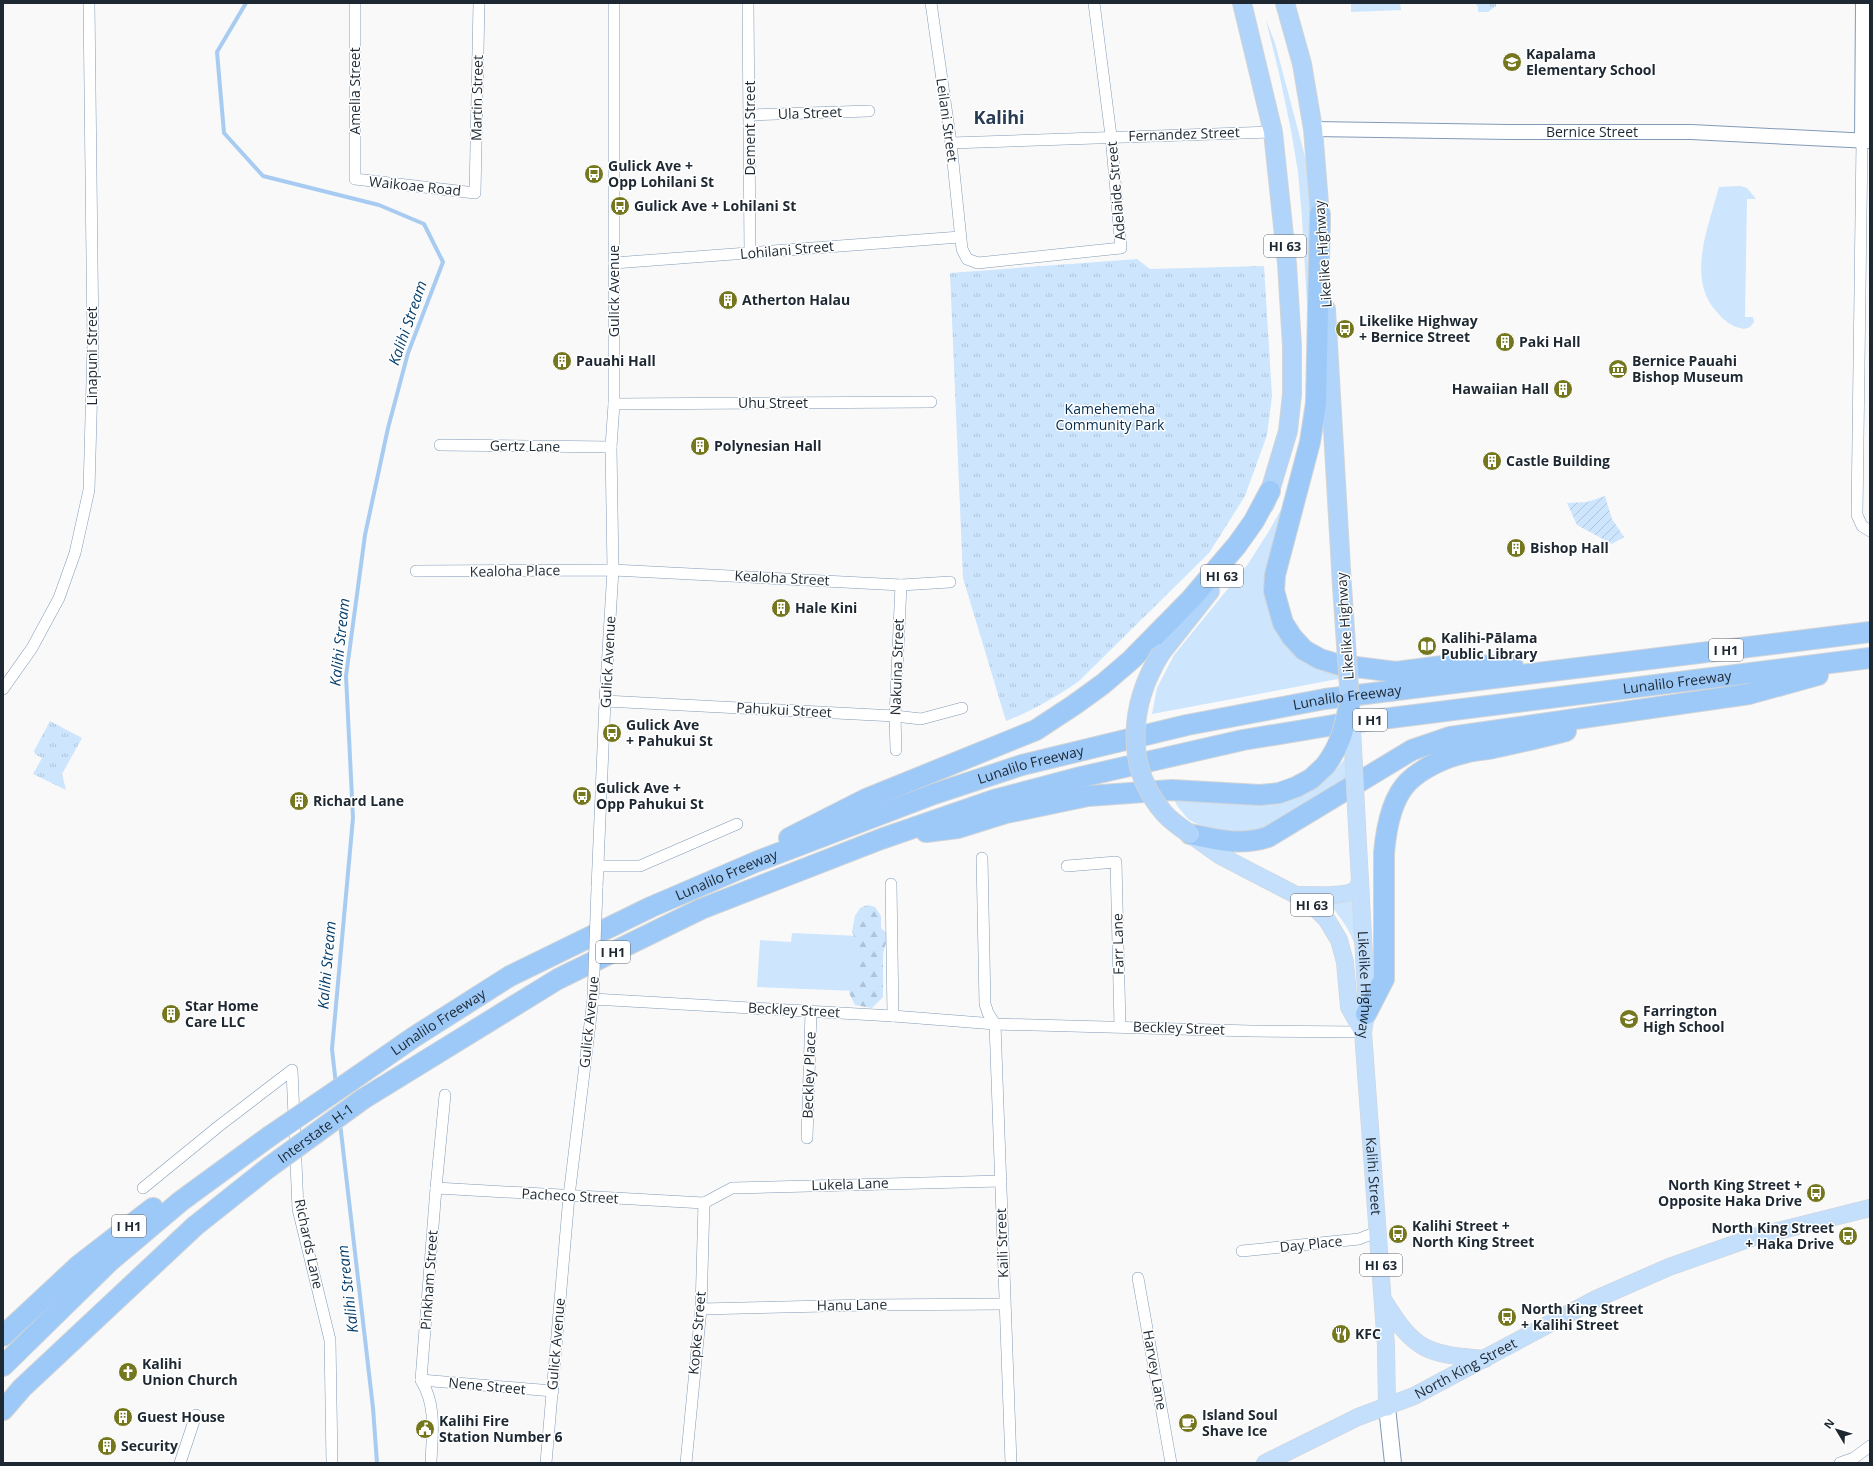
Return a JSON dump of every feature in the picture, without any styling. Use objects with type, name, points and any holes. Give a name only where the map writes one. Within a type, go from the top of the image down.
[{"type":"highway","name":"Likelike Highway","points":[[1190,834],[1164,813],[1156,802],[1142,775],[1135,747],[1134,732],[1142,690],[1150,670],[1161,653],[1222,576],[1254,528],[1270,491],[1288,431],[1292,394],[1292,346],[1287,264],[1273,132],[1242,3]]},
{"type":"highway","name":"Likelike Highway","points":[[1285,3],[1302,64],[1313,129],[1320,214],[1350,702]]},
{"type":"highway","points":[[1320,214],[1316,403],[1310,442],[1275,575],[1274,591],[1283,623],[1292,637],[1310,653],[1320,659],[1355,668],[1396,672],[1450,665],[1583,668]]},
{"type":"highway","points":[[651,907],[866,799],[1036,730],[1074,705],[1103,684],[1130,660],[1191,599],[1237,545],[1254,521],[1270,491]]},
{"type":"highway","name":"Lunalilo Freeway","points":[[270,1136],[414,1037],[510,976],[651,907],[758,861],[934,794],[1022,765],[1187,725],[1326,699],[1870,632]]},
{"type":"highway","points":[[1190,834],[1238,843],[1255,841],[1268,837],[1412,750],[1450,737],[1749,694],[1870,660]]},
{"type":"highway","name":"Lunalilo Freeway","points":[[363,1099],[558,979],[701,909],[881,839],[994,800],[1038,788],[1243,740],[1342,724],[1870,660]]},
{"type":"highway","points":[[881,839],[958,828],[1006,813],[1088,796],[1172,790],[1260,795],[1279,792],[1296,787],[1311,779],[1325,766],[1336,751],[1343,732],[1350,702]]},
{"type":"highway","points":[[1365,1023],[1384,979],[1384,860],[1386,832],[1397,800],[1408,782],[1437,763],[1464,753],[1503,746],[1677,705]]},
{"type":"highway","name":"Interstate H-1","points":[[22,1388],[194,1226],[268,1168],[363,1099]]},
{"type":"highway","points":[[3,1366],[110,1261],[181,1201],[270,1136]]},
{"type":"highway","name":"I H1","points":[[3,1336],[78,1266],[164,1199],[270,1136]]},
{"type":"highway","points":[[3,1406],[22,1388]]},
{"type":"highway","name":"I H1","points":[[3,1410],[22,1388]]},
{"type":"main road","name":"Likelike Highway","points":[[1350,702],[1353,733],[1360,882],[1365,1023]]},
{"type":"main road","name":"Likelike Highway","points":[[1190,834],[1219,855],[1296,895],[1312,905],[1327,920],[1339,940],[1345,962],[1349,1007],[1365,1023]]},
{"type":"main road","points":[[1296,895],[1319,896],[1350,892],[1355,890],[1360,882]]},
{"type":"main road","name":"Kalihi Street","points":[[1365,1023],[1386,1346],[1388,1407],[1393,1463]]},
{"type":"main road","name":"North King Street","points":[[1265,1463],[1358,1418],[1414,1396],[1596,1299],[1669,1267],[1754,1237],[1870,1208]]},
{"type":"main road","points":[[1383,1299],[1393,1316],[1406,1332],[1415,1342],[1426,1349],[1445,1355],[1486,1358]]},
{"type":"street","name":"Linapuni Street","points":[[3,689],[32,648],[59,598],[75,553],[89,490],[93,346],[89,3]]},
{"type":"street","name":"Amelia Street","points":[[355,3],[355,179]]},
{"type":"street","name":"Martin Street","points":[[475,193],[479,3]]},
{"type":"street","name":"Gulick Avenue","points":[[546,1463],[568,1196],[593,999],[605,701],[613,570],[611,446],[614,404],[614,3]]},
{"type":"street","name":"Dement Street","points":[[748,3],[750,254]]},
{"type":"street","name":"Leilani Street","points":[[931,3],[951,143],[960,237]]},
{"type":"street","name":"Adelaide Street","points":[[960,237],[964,254],[970,261],[978,263],[1121,248],[1112,136],[1094,3]]},
{"type":"street","points":[[1863,3],[1866,141],[1866,287],[1864,408],[1857,515],[1860,524],[1870,531]]},
{"type":"street","name":"Ula Street","points":[[750,115],[869,111]]},
{"type":"street","name":"Bernice Street","points":[[1313,129],[1509,132],[1691,132],[1866,141]]},
{"type":"street","name":"Fernandez Street","points":[[951,143],[1112,136],[1273,132]]},
{"type":"street","name":"Waikoae Road","points":[[355,179],[475,193]]},
{"type":"street","name":"Lohilani Street","points":[[614,263],[750,254],[960,237]]},
{"type":"street","name":"Uhu Street","points":[[614,404],[931,402]]},
{"type":"street","name":"Gertz Lane","points":[[440,445],[611,446]]},
{"type":"street","name":"Kealoha Place","points":[[416,571],[613,570]]},
{"type":"street","name":"Kealoha Street","points":[[613,570],[901,584],[950,582]]},
{"type":"street","name":"Nakuina Street","points":[[896,750],[895,716],[901,584]]},
{"type":"street","name":"Pahukui Street","points":[[605,701],[895,716],[921,719],[962,708]]},
{"type":"street","points":[[599,866],[640,866],[737,824]]},
{"type":"street","points":[[982,858],[985,1004],[988,1014],[995,1024]]},
{"type":"street","name":"Farr Lane","points":[[1067,866],[1116,862],[1120,1026]]},
{"type":"street","points":[[891,884],[893,1016]]},
{"type":"street","name":"Beckley Street","points":[[593,999],[893,1016],[995,1024],[1120,1026],[1251,1031],[1365,1023]]},
{"type":"street","name":"Beckley Place","points":[[807,1138],[811,1012]]},
{"type":"street","name":"Kaili Street","points":[[995,1024],[1010,1463]]},
{"type":"street","name":"Richards Lane","points":[[143,1188],[219,1126],[292,1070],[298,1209],[330,1340],[332,1463]]},
{"type":"street","name":"Pinkham Street","points":[[430,1463],[433,1415],[428,1392],[421,1380],[445,1095]]},
{"type":"street","name":"Lukela Lane","points":[[704,1203],[732,1188],[1001,1181]]},
{"type":"street","name":"Pacheco Street","points":[[436,1188],[704,1203]]},
{"type":"street","name":"Kopke Street","points":[[686,1463],[701,1309],[704,1203]]},
{"type":"street","name":"Day Place","points":[[1242,1251],[1359,1239],[1379,1231]]},
{"type":"street","name":"Harvey Lane","points":[[1138,1278],[1171,1463]]},
{"type":"street","name":"Hanu Lane","points":[[701,1309],[867,1305],[1004,1304]]},
{"type":"street","name":"Nene Street","points":[[421,1380],[553,1391]]},
{"type":"street","points":[[180,1463],[196,1415]]},
{"type":"street","points":[[1840,1463],[1854,1458],[1870,1446]]},
{"type":"green space","points":[[1351,3],[1400,3],[1401,10],[1351,12]]},
{"type":"green space","points":[[1475,3],[1496,3],[1496,6],[1488,12],[1478,12],[1478,7]]},
{"type":"green space","points":[[1266,20],[1275,43],[1312,183],[1319,400],[1279,564],[1286,624],[1336,666],[1343,678],[1152,714],[1157,688],[1174,655],[1248,564],[1283,506],[1306,436],[1308,322],[1298,172],[1279,73]]},
{"type":"green space","points":[[1740,186],[1747,188],[1756,199],[1747,199],[1745,317],[1753,317],[1754,322],[1750,327],[1744,329],[1728,323],[1716,311],[1707,298],[1702,283],[1701,267],[1702,251],[1719,187]]},
{"type":"green space","name":"Kamehemeha Community Park","points":[[1137,259],[1150,269],[1264,266],[1272,396],[1267,435],[1245,496],[1209,553],[1079,681],[1044,703],[1006,721],[963,578],[950,273]]},
{"type":"green space","points":[[1605,496],[1612,519],[1624,537],[1612,544],[1577,525],[1567,503],[1587,502]]},
{"type":"green space","points":[[50,721],[82,738],[62,774],[66,790],[33,774],[42,758],[35,754],[34,751]]},
{"type":"green space","points":[[1348,755],[1349,780],[1258,833],[1210,830],[1189,820],[1178,807],[1173,798],[1316,787],[1331,775]]},
{"type":"green space","points":[[1363,894],[1356,949],[1354,942],[1341,918],[1328,902]]},
{"type":"green space","points":[[868,905],[875,907],[881,916],[881,928],[888,934],[883,954],[883,997],[872,1008],[855,1005],[849,993],[856,975],[856,942],[852,931],[855,916],[860,908]]},
{"type":"green space","points":[[792,933],[859,936],[856,991],[757,987],[760,940],[791,942]]},
{"type":"waterway","name":"Kalihi Stream","points":[[246,3],[217,52],[224,133],[263,176],[379,205],[424,224],[443,262],[408,353],[388,428],[365,535],[346,676],[353,818],[332,1049],[336,1085]]},
{"type":"waterway","name":"Kalihi Stream","points":[[340,1123],[373,1408],[377,1463]]},
{"type":"place","name":"Kapalama Elementary School","points":[[1512,62]]},
{"type":"place","name":"Gulick Ave + Opp Lohilani St","points":[[594,174]]},
{"type":"place","name":"Gulick Ave + Lohilani St","points":[[620,206]]},
{"type":"place","name":"Atherton Halau","points":[[728,300]]},
{"type":"place","name":"Likelike Highway + Bernice Street","points":[[1345,329]]},
{"type":"place","name":"Paki Hall","points":[[1505,342]]},
{"type":"place","name":"Pauahi Hall","points":[[562,361]]},
{"type":"place","name":"Bernice Pauahi Bishop Museum","points":[[1618,369]]},
{"type":"place","name":"Hawaiian Hall","points":[[1563,389]]},
{"type":"place","name":"Polynesian Hall","points":[[700,446]]},
{"type":"place","name":"Castle Building","points":[[1492,461]]},
{"type":"place","name":"Bishop Hall","points":[[1516,548]]},
{"type":"place","name":"Hale Kini","points":[[781,608]]},
{"type":"place","name":"Kalihi-Pālama Public Library","points":[[1427,646]]},
{"type":"place","name":"Gulick Ave + Pahukui St","points":[[612,733]]},
{"type":"place","name":"Gulick Ave + Opp Pahukui St","points":[[582,796]]},
{"type":"place","name":"Richard Lane","points":[[299,801]]},
{"type":"place","name":"Star Home Care LLC","points":[[171,1014]]},
{"type":"place","name":"Farrington High School","points":[[1629,1019]]},
{"type":"place","name":"North King Street + Opposite Haka Drive","points":[[1816,1193]]},
{"type":"place","name":"Kalihi Street + North King Street","points":[[1398,1234]]},
{"type":"place","name":"North King Street + Haka Drive","points":[[1848,1236]]},
{"type":"place","name":"North King Street + Kalihi Street","points":[[1507,1317]]},
{"type":"place","name":"KFC","points":[[1341,1334]]},
{"type":"place","name":"Kalihi Union Church","points":[[128,1372]]},
{"type":"place","name":"Guest House","points":[[123,1417]]},
{"type":"place","name":"Island Soul Shave Ice","points":[[1188,1423]]},
{"type":"place","name":"Kalihi Fire Station Number 6","points":[[425,1429]]},
{"type":"place","name":"Security","points":[[107,1446]]},
{"type":"district","name":"Kalihi","points":[[999,118]]}]
